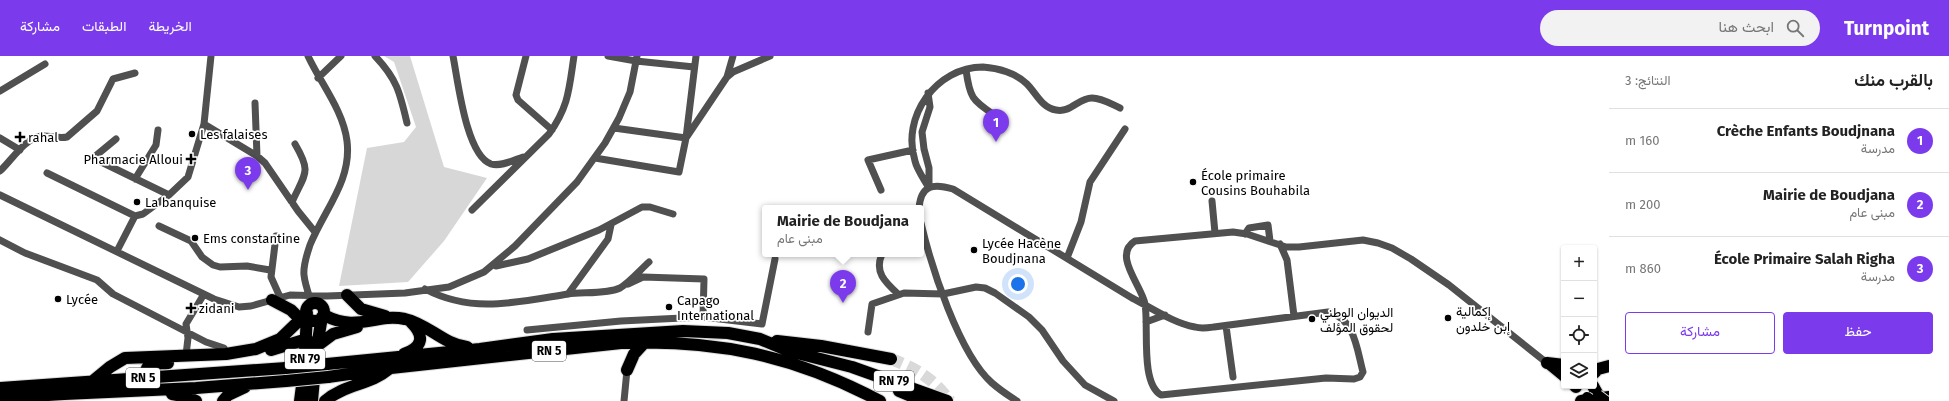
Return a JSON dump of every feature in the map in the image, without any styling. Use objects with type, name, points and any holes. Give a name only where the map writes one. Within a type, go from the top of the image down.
[{"type":"highway","points":[[347,295],[361,309],[392,319],[410,321],[424,327],[449,342],[480,349]]},
{"type":"highway","points":[[276,298],[291,310],[307,309]]},
{"type":"highway","points":[[307,309],[313,321],[318,320],[323,316],[344,322],[367,322],[392,319]]},
{"type":"highway","points":[[93,382],[110,367],[126,358],[226,354],[256,349],[280,339],[307,309]]},
{"type":"highway","name":"RN 79","points":[[307,309],[312,342],[312,401]]},
{"type":"highway","name":"RN 79","points":[[300,401],[312,342],[323,316]]},
{"type":"highway","points":[[325,401],[346,388],[376,378],[392,363],[414,350],[419,343],[418,330],[410,321]]},
{"type":"highway","points":[[146,377],[145,370],[152,364],[210,361],[243,357],[312,342],[361,326],[367,322]]},
{"type":"highway","name":"RN 5","points":[[0,398],[61,397],[328,377],[392,363],[553,339],[663,332],[728,333],[760,339],[820,346],[891,359]]},
{"type":"highway","name":"RN 79","points":[[760,339],[789,351],[838,367],[923,401]]},
{"type":"highway","points":[[627,370],[634,354],[645,342]]},
{"type":"highway","name":"RN 5","points":[[0,388],[146,377],[177,377],[327,364],[392,363],[645,342],[705,344],[771,356],[856,388],[880,401]]},
{"type":"highway","points":[[621,343],[626,354],[627,370]]},
{"type":"highway","name":"RN 79","points":[[771,356],[838,367],[852,367],[947,401]]},
{"type":"highway","points":[[1597,363],[1609,361]]},
{"type":"highway","points":[[1547,363],[1561,365]]},
{"type":"highway","points":[[1597,370],[1609,366]]},
{"type":"highway","points":[[223,401],[232,393],[253,383]]},
{"type":"highway","points":[[156,390],[187,397],[196,401]]},
{"type":"main road","points":[[1547,363],[1561,371]]},
{"type":"main road","points":[[1547,363],[1561,375]]},
{"type":"main road","points":[[1582,389],[1595,397]]},
{"type":"street","points":[[48,173],[135,216],[143,214],[169,195],[188,177],[204,124],[211,56]]},
{"type":"street","points":[[307,309],[304,267],[315,232],[340,187],[347,158],[347,141],[343,124],[336,106],[318,78],[308,56]]},
{"type":"street","points":[[318,78],[341,56]]},
{"type":"street","points":[[376,56],[389,70],[399,89],[407,123]]},
{"type":"street","points":[[453,56],[470,138],[476,151],[483,159],[491,164],[501,165],[527,155]]},
{"type":"street","points":[[526,56],[516,95],[518,100],[552,130]]},
{"type":"street","points":[[472,210],[552,130],[566,105],[574,56]]},
{"type":"street","points":[[608,56],[694,67]]},
{"type":"street","points":[[595,158],[679,172],[686,138],[696,56]]},
{"type":"street","points":[[727,77],[733,56]]},
{"type":"street","points":[[686,138],[727,77],[733,72],[770,56]]},
{"type":"street","points":[[0,195],[229,305],[239,307],[251,306],[276,298],[307,309],[347,295],[406,293],[425,289],[449,287],[472,278],[493,266],[577,182],[595,158],[614,128],[630,92],[637,59]]},
{"type":"street","points":[[0,91],[45,64]]},
{"type":"street","points":[[929,188],[915,162],[912,150],[915,120],[928,93],[934,86],[951,75],[966,70],[983,68],[1014,74],[1026,83],[1046,106],[1054,110],[1064,110],[1085,99],[1092,98],[1104,100],[1120,108]]},
{"type":"street","points":[[966,70],[972,97],[975,101],[997,117]]},
{"type":"street","points":[[0,171],[27,143],[40,136],[67,138],[97,111],[113,79],[135,73]]},
{"type":"street","points":[[928,93],[930,107],[922,132],[924,149],[929,168],[929,188]]},
{"type":"street","points":[[254,103],[257,156]]},
{"type":"street","points":[[204,124],[257,156],[265,164],[315,232]]},
{"type":"street","points":[[614,128],[686,138]]},
{"type":"street","points":[[1067,258],[1081,222],[1090,182],[1125,129]]},
{"type":"street","points":[[136,179],[156,145],[158,130]]},
{"type":"street","points":[[0,138],[20,150]]},
{"type":"street","points":[[116,139],[93,158],[169,195]]},
{"type":"street","points":[[292,202],[306,170],[304,159],[295,144]]},
{"type":"street","points":[[881,190],[868,160],[912,150]]},
{"type":"street","points":[[920,205],[921,198],[926,190],[932,186],[942,186],[953,189],[1132,298],[1145,305],[1165,315],[1196,328],[1226,326],[1328,312],[1342,318],[1352,332],[1363,372],[1360,377],[1354,379],[1326,378],[1162,395],[1156,392],[1150,379],[1145,305],[1127,263],[1126,256],[1130,244],[1135,241],[1215,233],[1233,232],[1245,234],[1298,248],[1363,240],[1392,248],[1449,285],[1547,363]]},
{"type":"street","points":[[1212,201],[1215,233]]},
{"type":"street","points":[[493,266],[528,259],[611,225],[642,207],[650,207],[673,214]]},
{"type":"street","points":[[116,251],[135,216]]},
{"type":"street","points":[[568,294],[608,239],[611,225]]},
{"type":"street","points":[[1245,234],[1249,228],[1268,225],[1270,241]]},
{"type":"street","points":[[159,226],[191,241],[202,257],[213,265],[220,267],[246,266],[270,270]]},
{"type":"street","points":[[924,233],[943,294],[961,337],[983,372],[992,383],[1017,401]]},
{"type":"street","points":[[276,236],[270,270],[276,298]]},
{"type":"street","points":[[0,240],[25,253],[98,280],[113,294],[187,332],[224,348]]},
{"type":"street","points":[[1280,244],[1287,260],[1294,316]]},
{"type":"street","points":[[1287,260],[1298,248]]},
{"type":"street","points":[[880,257],[879,260],[881,277],[898,294]]},
{"type":"street","points":[[527,330],[663,318],[703,317],[762,324],[775,259]]},
{"type":"street","points":[[620,288],[649,262]]},
{"type":"street","points":[[425,289],[440,297],[457,302],[488,305],[547,299],[568,294],[620,288],[643,277],[704,279],[703,317]]},
{"type":"street","points":[[868,332],[872,304],[898,294],[912,292],[943,294],[976,286],[995,293],[1029,317],[1042,330],[1063,361],[1085,385],[1114,401]]},
{"type":"street","points":[[186,355],[186,324],[204,294]]},
{"type":"street","points":[[1146,322],[1165,315]]},
{"type":"street","points":[[663,318],[663,332]]},
{"type":"street","points":[[1226,326],[1233,377],[1243,387]]},
{"type":"street","points":[[624,401],[627,370]]},
{"type":"street","points":[[1224,389],[1233,377]]},
{"type":"shaded area","points":[[384,56],[410,56],[444,167],[487,178],[444,241],[408,282],[339,286],[367,148],[404,142],[416,127],[394,62]]},
{"type":"tunnel","points":[[891,359],[917,371],[931,381],[950,401]]},
{"type":"place","name":"Les falaises","points":[[192,134]]},
{"type":"place","name":"rahal","points":[[20,137]]},
{"type":"place","name":"Crèche Enfants Boudjnana","points":[[996,142]]},
{"type":"place","name":"Pharmacie Alloui","points":[[191,159]]},
{"type":"place","name":"École primaire Cousins Bouhabila","points":[[1193,182]]},
{"type":"place","name":"École Primaire Salah Righa","points":[[248,190]]},
{"type":"place","name":"La banquise","points":[[137,202]]},
{"type":"place","name":"Ems constantine","points":[[195,238]]},
{"type":"place","name":"Lycée Hacène Boudjnana","points":[[974,250]]},
{"type":"place","name":"Lycée","points":[[58,299]]},
{"type":"place","name":"Mairie de Boudjana","points":[[843,303]]},
{"type":"place","name":"Capago International","points":[[669,307]]},
{"type":"place","name":"zidani","points":[[191,308]]},
{"type":"place","name":"إكمالية إبن خلدون","points":[[1448,318]]},
{"type":"place","name":"الديوان الوطني لحقوق المؤلف","points":[[1312,319]]}]
